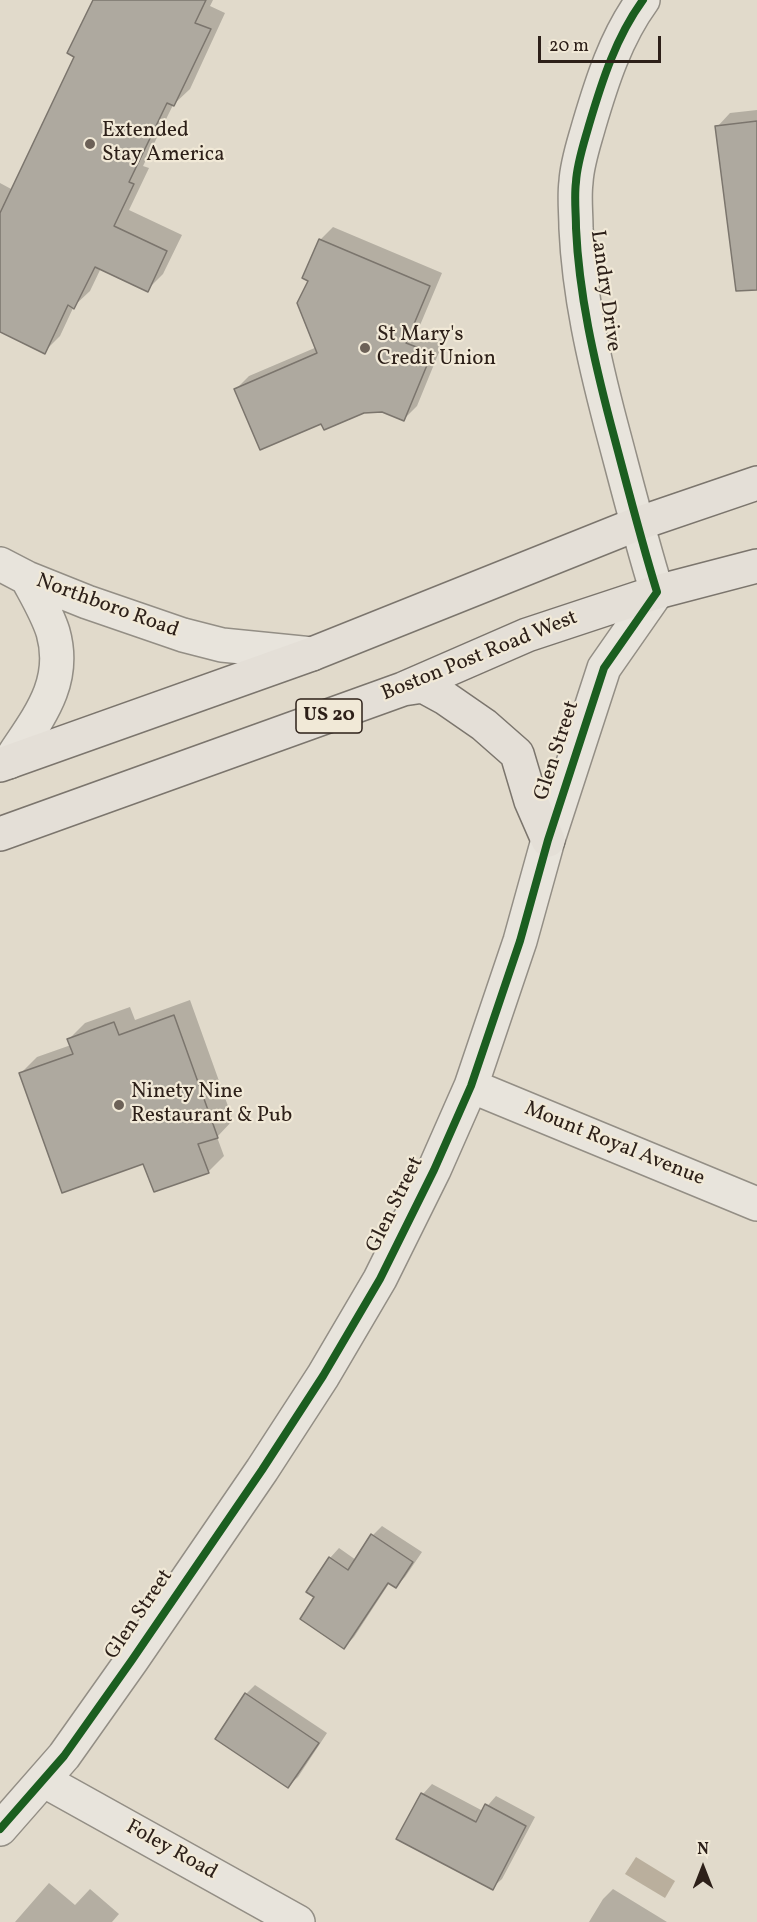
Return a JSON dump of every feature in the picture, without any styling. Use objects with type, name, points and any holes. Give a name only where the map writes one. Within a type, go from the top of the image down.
[{"type":"main road","points":[[4,763],[312,654],[637,524],[757,483]]},
{"type":"main road","name":"US 20","points":[[657,592],[757,566]]},
{"type":"main road","name":"Boston Post Road West","points":[[0,834],[402,690],[527,635],[657,592]]},
{"type":"main road","points":[[402,690],[423,686],[445,698],[484,725],[517,754],[531,801],[548,840]]},
{"type":"street","name":"Landry Drive","points":[[637,524],[587,321],[577,248],[576,182],[581,152],[609,65],[623,32],[643,0]]},
{"type":"street","points":[[637,524],[657,592]]},
{"type":"street","name":"Northboro Road","points":[[13,571],[87,602],[183,635],[222,645],[312,654]]},
{"type":"street","name":"Northboro Road","points":[[4,763],[46,704],[54,684],[56,668],[56,648],[52,630],[13,571]]},
{"type":"street","name":"Glen Street","points":[[0,1829],[63,1756],[132,1660],[323,1376],[380,1279],[434,1170],[471,1086],[520,941],[548,840],[604,668],[657,592]]},
{"type":"street","name":"Mount Royal Avenue","points":[[471,1086],[757,1204]]},
{"type":"street","name":"Foley Road","points":[[43,1780],[298,1922]]},
{"type":"shaded area","points":[[636,1857],[675,1881],[665,1898],[625,1874]]},
{"type":"building","name":"Extended Stay America","points":[[93,0],[206,0],[195,23],[211,29],[174,106],[167,103],[129,182],[134,184],[114,226],[167,251],[148,292],[95,267],[74,309],[68,305],[45,354],[0,332],[0,213],[74,57],[67,53]]},
{"type":"building","points":[[757,121],[757,290],[736,291],[715,126]]},
{"type":"building","name":"St Mary's Credit Union","points":[[319,239],[430,286],[406,343],[432,353],[404,421],[382,412],[364,413],[324,430],[321,424],[260,450],[234,389],[317,353],[297,303],[308,281],[302,278]]},
{"type":"building","name":"Ninety Nine Restaurant & Pub","points":[[174,1015],[218,1138],[198,1144],[209,1173],[154,1192],[143,1164],[62,1193],[19,1073],[73,1054],[67,1039],[114,1022],[119,1035]]},
{"type":"building","points":[[371,1534],[413,1562],[396,1588],[388,1583],[344,1649],[300,1619],[314,1597],[306,1592],[329,1557],[348,1570]]},
{"type":"building","points":[[245,1693],[319,1743],[288,1788],[215,1739]]},
{"type":"building","points":[[421,1793],[476,1822],[485,1804],[526,1826],[493,1890],[396,1839]]},
{"type":"cycle path","points":[[0,1829],[64,1756],[132,1660],[262,1470],[323,1376],[380,1279],[434,1170],[471,1086],[520,941],[548,840],[604,668],[657,592],[593,352],[580,278],[575,205],[579,160],[599,92],[617,44],[643,0]]},
{"type":"place","name":"Extended Stay America","points":[[90,144]]},
{"type":"place","name":"St Mary's Credit Union","points":[[365,348]]},
{"type":"place","name":"Ninety Nine Restaurant & Pub","points":[[119,1105]]}]
